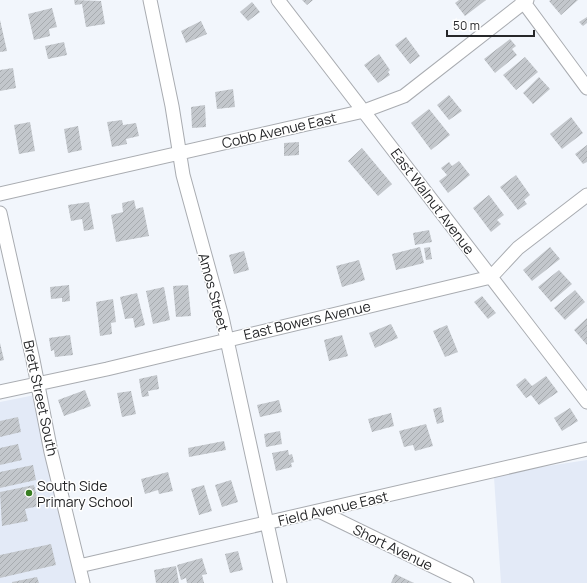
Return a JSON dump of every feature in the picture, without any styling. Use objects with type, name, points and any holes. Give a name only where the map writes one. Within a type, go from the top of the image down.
[{"type":"street","name":"Amos Street","points":[[150,0],[172,106],[183,175],[226,339],[280,583]]},
{"type":"street","name":"East Walnut Avenue","points":[[278,0],[587,402]]},
{"type":"street","name":"Cobb Avenue East","points":[[0,194],[364,111],[404,96],[524,1]]},
{"type":"street","points":[[524,1],[587,88]]},
{"type":"street","points":[[491,277],[518,248],[587,195]]},
{"type":"street","name":"Brett Street South","points":[[0,214],[83,583]]},
{"type":"street","name":"East Bowers Avenue","points":[[0,392],[107,369],[226,339],[491,277]]},
{"type":"street","name":"Field Avenue East","points":[[79,566],[587,449]]},
{"type":"street","name":"Short Avenue","points":[[319,511],[468,583]]},
{"type":"shaded area","name":"South Side Primary School","points":[[35,395],[79,583],[0,583],[0,402]]},
{"type":"shaded area","points":[[587,460],[587,583],[501,583],[494,477],[535,468]]},
{"type":"building","points":[[74,0],[101,1],[105,24],[86,27],[82,4],[75,5]]},
{"type":"building","points":[[302,0],[313,0],[307,5]]},
{"type":"building","points":[[459,0],[486,0],[465,16],[455,3]]},
{"type":"building","points":[[578,0],[561,15],[549,1]]},
{"type":"building","points":[[252,2],[260,12],[248,21],[240,12]]},
{"type":"building","points":[[52,8],[57,27],[49,29],[50,36],[34,40],[28,14]]},
{"type":"building","points":[[587,17],[587,23],[583,26],[579,22]]},
{"type":"building","points":[[0,20],[7,51],[0,52]]},
{"type":"building","points":[[201,21],[207,34],[186,43],[181,31]]},
{"type":"building","points":[[406,37],[420,56],[410,64],[395,45]]},
{"type":"building","points":[[510,39],[516,46],[512,49],[517,55],[495,73],[484,59]]},
{"type":"building","points":[[64,42],[67,55],[48,59],[45,46]]},
{"type":"building","points":[[379,54],[390,70],[388,72],[390,75],[378,83],[364,65]]},
{"type":"building","points":[[525,57],[538,72],[516,90],[503,75]]},
{"type":"building","points":[[13,68],[16,88],[0,91],[0,70]]},
{"type":"building","points":[[539,77],[550,89],[533,104],[523,93]]},
{"type":"building","points":[[233,89],[235,107],[217,109],[215,92]]},
{"type":"building","points":[[449,95],[462,111],[449,120],[437,105]]},
{"type":"building","points":[[205,105],[206,127],[192,128],[191,107]]},
{"type":"building","points":[[429,109],[450,135],[431,150],[411,123]]},
{"type":"building","points":[[571,117],[583,133],[562,149],[550,134]]},
{"type":"building","points":[[122,120],[123,125],[136,123],[139,136],[126,139],[127,144],[112,147],[107,122]]},
{"type":"building","points":[[30,122],[35,151],[19,154],[14,125]]},
{"type":"building","points":[[78,126],[82,150],[68,153],[64,129]]},
{"type":"building","points":[[299,142],[299,155],[284,156],[284,143]]},
{"type":"building","points":[[587,145],[587,162],[583,164],[575,154]]},
{"type":"building","points":[[362,148],[392,184],[378,196],[348,161]]},
{"type":"building","points":[[459,161],[470,175],[448,193],[439,181],[447,175],[441,168],[449,162],[452,166]]},
{"type":"building","points":[[516,175],[530,195],[524,200],[527,204],[518,210],[500,187]]},
{"type":"building","points":[[489,195],[504,215],[497,220],[501,224],[491,232],[473,208]]},
{"type":"building","points":[[134,200],[136,209],[143,207],[149,236],[116,242],[111,215],[123,212],[122,203]]},
{"type":"building","points":[[89,202],[94,229],[84,231],[82,219],[71,221],[68,205]]},
{"type":"building","points":[[429,230],[432,242],[415,245],[413,233]]},
{"type":"building","points":[[420,247],[424,263],[396,270],[392,254]]},
{"type":"building","points":[[430,247],[432,259],[426,260],[424,248]]},
{"type":"building","points":[[550,247],[560,259],[532,281],[523,270]]},
{"type":"building","points":[[244,251],[249,270],[234,274],[229,255]]},
{"type":"building","points":[[359,260],[365,280],[342,287],[336,266]]},
{"type":"building","points":[[559,270],[572,284],[551,302],[538,287]]},
{"type":"building","points":[[69,285],[70,301],[62,302],[62,298],[51,299],[50,287]]},
{"type":"building","points":[[188,285],[191,316],[176,317],[173,286]]},
{"type":"building","points":[[164,287],[170,320],[153,324],[146,291]]},
{"type":"building","points":[[575,290],[585,302],[565,320],[554,308]]},
{"type":"building","points":[[137,293],[145,325],[135,328],[133,318],[125,319],[120,297]]},
{"type":"building","points":[[482,296],[496,313],[488,319],[474,302]]},
{"type":"building","points":[[113,299],[116,322],[111,323],[112,334],[100,336],[96,302]]},
{"type":"building","points":[[587,318],[587,345],[574,330]]},
{"type":"building","points":[[391,324],[398,338],[375,348],[369,333]]},
{"type":"building","points":[[447,325],[458,352],[445,357],[433,331]]},
{"type":"building","points":[[70,335],[73,355],[55,357],[54,350],[51,351],[49,338]]},
{"type":"building","points":[[342,335],[348,356],[329,361],[324,340]]},
{"type":"building","points":[[0,343],[4,360],[0,361]]},
{"type":"building","points":[[157,375],[159,389],[148,391],[149,396],[142,397],[139,379]]},
{"type":"building","points":[[546,376],[558,392],[539,405],[531,395],[526,398],[516,385],[525,378],[532,386]]},
{"type":"building","points":[[85,390],[91,406],[64,416],[58,400]]},
{"type":"building","points":[[131,391],[136,414],[122,417],[117,393]]},
{"type":"building","points":[[279,400],[282,412],[260,417],[257,405]]},
{"type":"building","points":[[441,407],[444,422],[437,424],[433,409]]},
{"type":"building","points":[[570,408],[578,421],[562,431],[554,418]]},
{"type":"building","points":[[391,413],[394,426],[372,432],[368,419]]},
{"type":"building","points":[[18,417],[21,432],[0,437],[0,421]]},
{"type":"building","points":[[426,424],[433,446],[415,451],[413,445],[404,447],[399,431]]},
{"type":"building","points":[[280,431],[282,444],[266,447],[264,434]]},
{"type":"building","points":[[224,441],[226,450],[189,457],[188,448]]},
{"type":"building","points":[[18,444],[22,460],[0,465],[0,448]]},
{"type":"building","points":[[288,450],[289,455],[292,454],[294,462],[291,463],[292,467],[276,471],[272,453]]},
{"type":"building","points":[[33,465],[36,480],[0,488],[0,472]]},
{"type":"building","points":[[168,472],[173,491],[159,494],[158,490],[145,494],[141,479]]},
{"type":"building","points":[[231,480],[238,502],[222,507],[215,485]]},
{"type":"building","points":[[34,485],[39,506],[25,509],[28,521],[2,526],[0,492]]},
{"type":"building","points":[[204,485],[212,511],[199,515],[191,489]]},
{"type":"building","points":[[51,544],[56,565],[0,578],[0,555]]},
{"type":"building","points":[[238,551],[243,570],[230,573],[225,554]]},
{"type":"building","points":[[202,558],[207,574],[202,575],[204,583],[187,583],[186,578],[181,580],[177,565]]},
{"type":"building","points":[[176,566],[179,583],[156,583],[154,570]]},
{"type":"building","points":[[395,574],[414,583],[391,583]]},
{"type":"building","points":[[37,577],[39,583],[12,583],[12,582]]},
{"type":"place","name":"South Side Primary School","points":[[29,493]]}]
